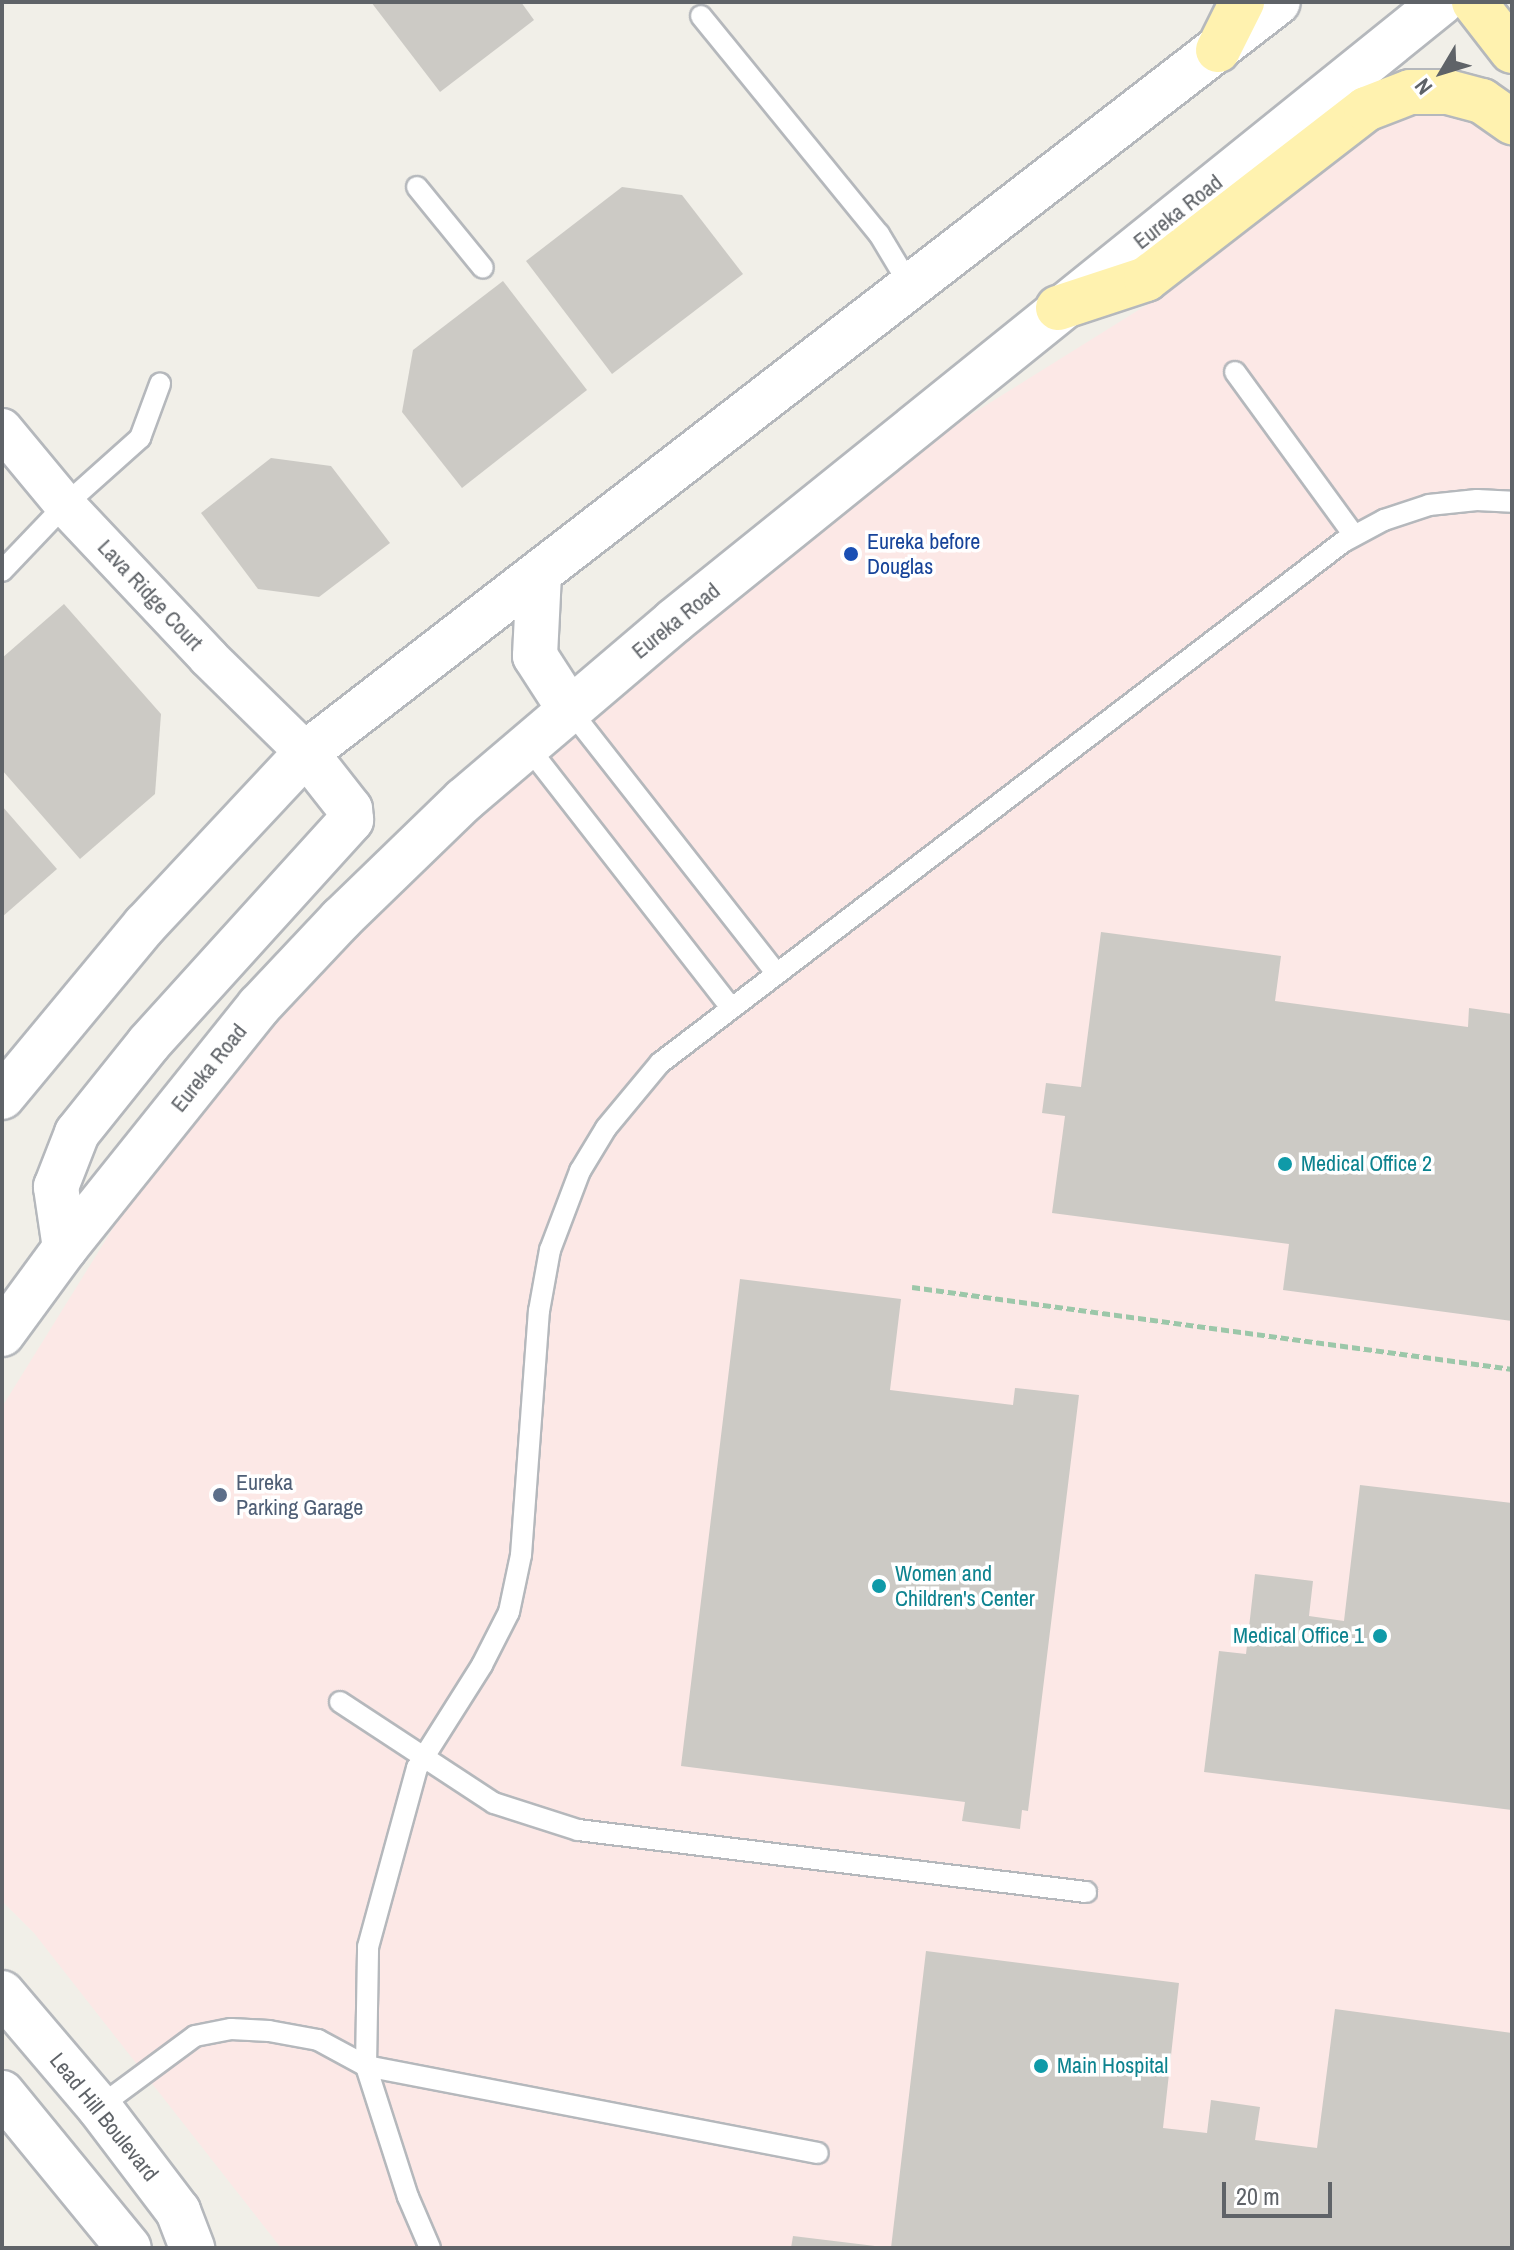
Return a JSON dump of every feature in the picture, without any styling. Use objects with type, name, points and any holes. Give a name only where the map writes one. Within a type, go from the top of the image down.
[{"type":"main road","points":[[1218,50],[1242,2]]},
{"type":"main road","points":[[2,1097],[145,925],[306,753],[909,284],[1278,2]]},
{"type":"main road","name":"Eureka Road","points":[[2,1334],[65,1248],[262,1002],[404,856],[674,621],[883,455],[1058,308],[1442,2]]},
{"type":"main road","points":[[1474,2],[1512,51]]},
{"type":"main road","points":[[1058,308],[1146,279],[1366,109],[1410,92],[1448,92],[1482,101],[1512,122]]},
{"type":"main road","points":[[539,574],[535,656],[570,710]]},
{"type":"main road","points":[[65,1248],[56,1187],[77,1133],[149,1043],[351,820],[350,809],[306,753]]},
{"type":"main road","name":"Lead Hill Boulevard","points":[[2,1993],[99,2107],[178,2211],[192,2248]]},
{"type":"main road","points":[[2,2093],[129,2248]]},
{"type":"street","name":"Lava Ridge Court","points":[[2,429],[65,505],[209,658],[306,753]]},
{"type":"lane","points":[[701,16],[879,234],[909,284]]},
{"type":"lane","points":[[417,187],[483,268]]},
{"type":"lane","points":[[1235,372],[1354,535]]},
{"type":"lane","points":[[2,571],[65,505],[140,438],[160,384]]},
{"type":"lane","points":[[430,2248],[408,2197],[366,2066],[368,1947],[397,1831],[423,1757],[482,1665],[509,1612],[521,1555],[539,1311],[550,1250],[580,1171],[629,1095],[660,1063],[1354,535],[1384,520],[1429,505],[1477,500],[1512,502]]},
{"type":"lane","points":[[570,710],[777,974]]},
{"type":"lane","points":[[528,747],[731,1008]]},
{"type":"lane","points":[[340,1702],[494,1803],[578,1830],[1086,1892]]},
{"type":"lane","points":[[99,2107],[195,2036],[231,2029],[318,2040],[366,2066],[818,2153]]},
{"type":"path","points":[[912,1287],[1512,1369]]},
{"type":"shaded area","points":[[1454,112],[1505,141],[1512,150],[1512,2248],[281,2248],[34,1933],[2,1901],[2,1407],[174,1130],[316,961],[584,715],[922,445],[1185,281],[1369,128],[1398,116]]},
{"type":"building","points":[[371,2],[521,2],[534,20],[440,92]]},
{"type":"building","points":[[622,187],[682,195],[743,274],[612,374],[526,261]]},
{"type":"building","points":[[503,281],[587,390],[462,488],[402,412],[413,350]]},
{"type":"building","points":[[271,458],[331,466],[390,543],[319,597],[258,589],[201,513]]},
{"type":"building","points":[[64,604],[161,714],[155,794],[80,859],[2,770],[2,658]]},
{"type":"building","points":[[2,806],[57,869],[2,917]]},
{"type":"building","name":"Medical Office 2","points":[[1101,932],[1281,956],[1275,1001],[1468,1027],[1469,1008],[1512,1014],[1512,1321],[1283,1290],[1289,1244],[1052,1213],[1065,1116],[1042,1113],[1046,1083],[1081,1087]]},
{"type":"building","name":"Women and Children's Center","points":[[740,1279],[901,1299],[890,1390],[1013,1405],[1015,1388],[1079,1395],[1028,1811],[1022,1810],[1020,1829],[962,1821],[965,1802],[681,1766]]},
{"type":"building","name":"Medical Office 1","points":[[1360,1485],[1512,1503],[1512,1810],[1204,1772],[1219,1651],[1246,1654],[1255,1574],[1313,1581],[1309,1616],[1344,1621]]},
{"type":"building","name":"Main Hospital","points":[[926,1951],[1179,1983],[1163,2128],[1207,2133],[1211,2100],[1260,2107],[1255,2140],[1317,2148],[1335,2009],[1512,2033],[1512,2248],[891,2248]]},
{"type":"building","points":[[793,2236],[875,2246],[791,2248]]},
{"type":"place","name":"Eureka before Douglas","points":[[851,554]]},
{"type":"place","name":"Medical Office 2","points":[[1285,1164]]},
{"type":"place","name":"Eureka Parking Garage","points":[[220,1495]]},
{"type":"place","name":"Women and Children's Center","points":[[879,1586]]},
{"type":"place","name":"Medical Office 1","points":[[1380,1636]]},
{"type":"place","name":"Main Hospital","points":[[1041,2066]]}]
